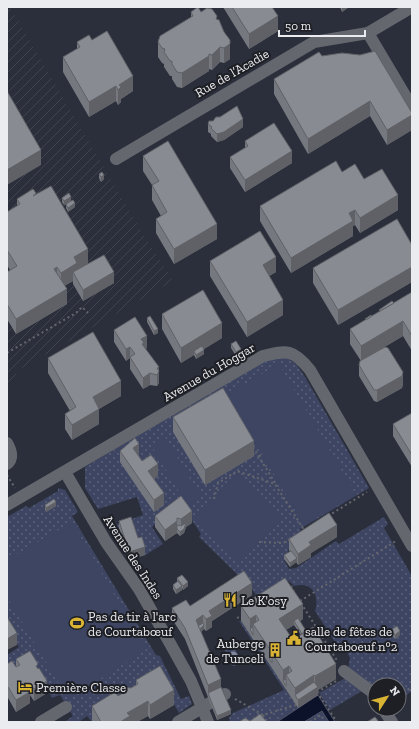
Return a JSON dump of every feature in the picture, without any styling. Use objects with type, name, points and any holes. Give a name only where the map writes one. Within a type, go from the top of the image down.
[{"type":"street","name":"Rue de l’Acadie","points":[[116,158],[314,42],[368,33],[412,7]]},
{"type":"street","points":[[368,33],[412,107]]},
{"type":"street","name":"Avenue du Hoggar","points":[[7,504],[65,472],[263,356],[280,352],[291,353],[300,357],[310,370],[412,546]]},
{"type":"street","points":[[7,443],[12,455],[7,464]]},
{"type":"street","name":"Avenue des Indes","points":[[65,472],[106,542],[139,589],[191,681],[208,722]]},
{"type":"street","points":[[347,673],[367,688]]},
{"type":"street","points":[[178,722],[225,694]]},
{"type":"street","points":[[41,722],[66,707]]},
{"type":"path","points":[[7,354],[76,313],[82,307],[88,313]]},
{"type":"path","points":[[251,443],[304,530]]},
{"type":"path","points":[[214,499],[218,484],[237,471],[275,484]]},
{"type":"path","points":[[7,475],[15,489]]},
{"type":"path","points":[[323,519],[377,487]]},
{"type":"path","points":[[299,533],[310,526]]},
{"type":"path","points":[[300,601],[406,535]]},
{"type":"path","points":[[260,542],[283,543],[294,537]]},
{"type":"path","points":[[283,589],[290,584],[347,673],[317,692],[337,722]]},
{"type":"path","points":[[237,618],[250,610]]},
{"type":"path","points":[[225,694],[263,715],[267,722]]},
{"type":"path","points":[[263,715],[296,705]]},
{"type":"path","points":[[310,722],[316,721],[321,715],[325,722]]},
{"type":"shaded area","points":[[7,7],[412,7],[412,722],[7,722]]},
{"type":"shaded area","points":[[7,7],[10,7],[140,229],[173,281],[15,372],[18,378],[7,385]]},
{"type":"shaded area","points":[[318,695],[335,722],[329,722],[322,711],[304,722],[277,722]]},
{"type":"green space","points":[[285,356],[297,365],[369,488],[300,529],[304,535],[301,541],[288,550],[289,555],[284,560],[289,569],[296,568],[336,541],[339,544],[384,517],[388,524],[384,528],[412,576],[412,691],[407,694],[407,677],[367,677],[367,682],[348,670],[350,658],[345,648],[335,642],[315,611],[315,595],[310,587],[300,585],[294,586],[289,581],[258,598],[247,581],[244,581],[199,537],[201,534],[182,505],[152,527],[163,544],[145,555],[139,544],[132,524],[118,528],[117,524],[143,515],[137,497],[98,509],[85,488],[85,467],[260,361]]},
{"type":"green space","points":[[279,364],[356,495],[304,525],[227,394]]},
{"type":"green space","points":[[165,437],[201,497],[187,505],[151,445]]},
{"type":"green space","points":[[237,475],[282,518],[240,563],[195,520]]},
{"type":"green space","points":[[58,488],[65,490],[78,512],[72,516],[156,655],[160,656],[181,699],[189,696],[192,704],[179,713],[160,680],[91,721],[87,716],[79,722],[64,722],[73,716],[60,695],[52,698],[43,682],[7,675],[7,655],[19,647],[7,627],[7,517],[26,506],[29,508],[58,491]]},
{"type":"green space","name":"Pas de tir à l'arc de Courtabœuf","points":[[72,522],[146,650],[68,699],[7,597],[7,560]]},
{"type":"green space","points":[[239,621],[241,621],[298,708],[277,722],[230,722],[229,718],[233,713],[284,690]]},
{"type":"green space","points":[[229,646],[234,646],[240,660],[239,664],[234,666],[231,665],[225,650]]},
{"type":"green space","points":[[347,677],[362,691],[330,710],[319,693]]},
{"type":"green space","points":[[322,710],[329,722],[304,722]]},
{"type":"building","points":[[198,7],[201,12],[207,8],[212,9],[217,16],[216,19],[219,20],[224,32],[230,40],[230,44],[224,48],[220,47],[212,55],[209,54],[209,56],[182,73],[177,72],[172,64],[172,61],[170,61],[164,52],[165,49],[162,48],[158,42],[160,36],[193,16],[191,12]]},
{"type":"building","points":[[232,7],[272,7],[278,16],[249,34]]},
{"type":"building","points":[[107,31],[133,76],[119,85],[121,87],[118,90],[116,86],[89,102],[63,57],[80,47],[77,42],[89,35],[92,40]]},
{"type":"building","points":[[375,51],[412,115],[387,130],[370,101],[308,139],[274,79],[319,52],[322,56],[342,53],[360,55]]},
{"type":"building","points":[[7,91],[41,150],[7,170]]},
{"type":"building","points":[[237,106],[243,119],[224,132],[217,134],[208,124],[209,121],[213,121],[216,117],[220,117]]},
{"type":"building","points":[[274,123],[292,151],[245,180],[230,157],[248,146],[245,141]]},
{"type":"building","points":[[168,141],[217,224],[174,249],[156,219],[167,212],[152,185],[159,181],[143,156]]},
{"type":"building","points":[[336,161],[342,172],[355,164],[364,179],[382,169],[398,195],[360,218],[355,210],[349,213],[353,221],[291,258],[260,206]]},
{"type":"building","points":[[102,172],[104,175],[101,177],[99,174]]},
{"type":"building","points":[[51,186],[88,249],[74,257],[77,263],[61,273],[57,267],[54,269],[67,289],[16,319],[7,304],[7,272],[17,266],[7,250],[7,212],[20,204],[17,199],[33,189],[36,193],[33,196]]},
{"type":"building","points":[[69,193],[71,197],[64,201],[62,198]]},
{"type":"building","points":[[73,200],[75,203],[68,208],[66,204]]},
{"type":"building","points":[[397,219],[412,245],[412,267],[338,310],[313,268]]},
{"type":"building","points":[[260,231],[276,257],[263,265],[283,300],[247,322],[210,261]]},
{"type":"building","points":[[104,255],[114,272],[83,290],[73,272]]},
{"type":"building","points":[[203,290],[222,323],[181,348],[162,314]]},
{"type":"building","points":[[412,292],[412,336],[403,321],[361,346],[350,329]]},
{"type":"building","points":[[392,301],[394,303],[380,311],[379,310]]},
{"type":"building","points":[[150,316],[158,329],[154,331],[147,318]]},
{"type":"building","points":[[135,317],[147,336],[141,339],[144,343],[142,344],[159,367],[157,368],[159,371],[157,375],[150,373],[143,378],[130,357],[135,354],[130,347],[126,349],[114,330]]},
{"type":"building","points":[[93,332],[121,381],[93,397],[99,409],[72,425],[65,414],[76,407],[48,358]]},
{"type":"building","points":[[236,341],[241,349],[236,352],[231,344]]},
{"type":"building","points":[[202,346],[204,350],[196,355],[194,351]]},
{"type":"building","points":[[385,347],[388,348],[403,372],[402,376],[377,390],[374,390],[359,365],[360,361]]},
{"type":"building","points":[[223,388],[254,441],[205,470],[173,417]]},
{"type":"building","points":[[412,413],[412,455],[393,424]]},
{"type":"building","points":[[135,438],[139,444],[133,448],[142,461],[151,455],[158,464],[148,471],[164,493],[154,500],[120,451]]},
{"type":"building","points":[[181,496],[192,511],[181,519],[177,518],[177,521],[165,530],[155,516]]},
{"type":"building","points":[[54,499],[56,502],[46,508],[45,505]]},
{"type":"building","points":[[329,513],[337,525],[309,542],[311,545],[298,554],[289,539]]},
{"type":"building","points":[[131,517],[138,538],[142,537],[145,547],[129,552],[119,521]]},
{"type":"building","points":[[186,523],[184,529],[180,532],[177,529],[177,525],[181,526]]},
{"type":"building","points":[[291,551],[297,558],[290,563],[284,555]]},
{"type":"building","points":[[244,571],[252,583],[209,611],[212,616],[206,619],[203,615],[196,620],[221,679],[208,685],[185,628],[172,608],[186,600],[190,606]]},
{"type":"building","points":[[182,575],[188,582],[183,586],[177,578]]},
{"type":"building","name":"Auberge de Tunceli","points":[[285,578],[303,604],[279,619],[293,640],[313,627],[336,664],[315,676],[314,675],[295,688],[286,675],[292,671],[289,666],[283,670],[272,653],[278,648],[275,644],[269,648],[253,624],[259,620],[256,615],[250,619],[241,606]]},
{"type":"building","points":[[178,581],[182,586],[176,590],[173,585]]},
{"type":"building","points":[[7,617],[17,633],[7,639]]},
{"type":"building","points":[[298,618],[306,631],[302,634],[294,621]]},
{"type":"building","points":[[203,623],[204,625],[200,629],[198,626]]},
{"type":"building","points":[[397,626],[400,631],[395,635],[391,630]]},
{"type":"building","points":[[253,627],[253,635],[250,629]]},
{"type":"building","name":"Première Classe","points":[[30,651],[38,664],[36,666],[38,669],[39,668],[47,681],[34,689],[30,684],[26,686],[30,692],[16,700],[8,687],[7,688],[7,664],[12,661],[16,667],[20,665],[16,659]]},
{"type":"building","points":[[272,656],[272,663],[269,658]]},
{"type":"building","points":[[160,666],[174,690],[150,705],[148,701],[127,713],[130,716],[120,722],[101,722],[92,706],[115,692],[118,696],[125,692],[125,687],[131,688],[138,684],[136,680]]},
{"type":"building","points":[[286,679],[286,686],[283,681]]},
{"type":"building","points":[[314,682],[318,687],[298,700],[295,695]]},
{"type":"building","points":[[221,687],[231,710],[217,716],[208,693]]},
{"type":"building","points":[[260,714],[267,722],[239,722],[245,718],[250,721]]},
{"type":"building","points":[[375,717],[379,722],[367,722]]},
{"type":"place","name":"Le K'osy","points":[[230,600]]},
{"type":"place","name":"Pas de tir à l'arc de Courtabœuf","points":[[77,623]]},
{"type":"place","name":"salle de fêtes de Courtaboeuf n°2","points":[[294,638]]},
{"type":"place","name":"Auberge de Tunceli","points":[[275,650]]},
{"type":"place","name":"Première Classe","points":[[25,687]]}]
